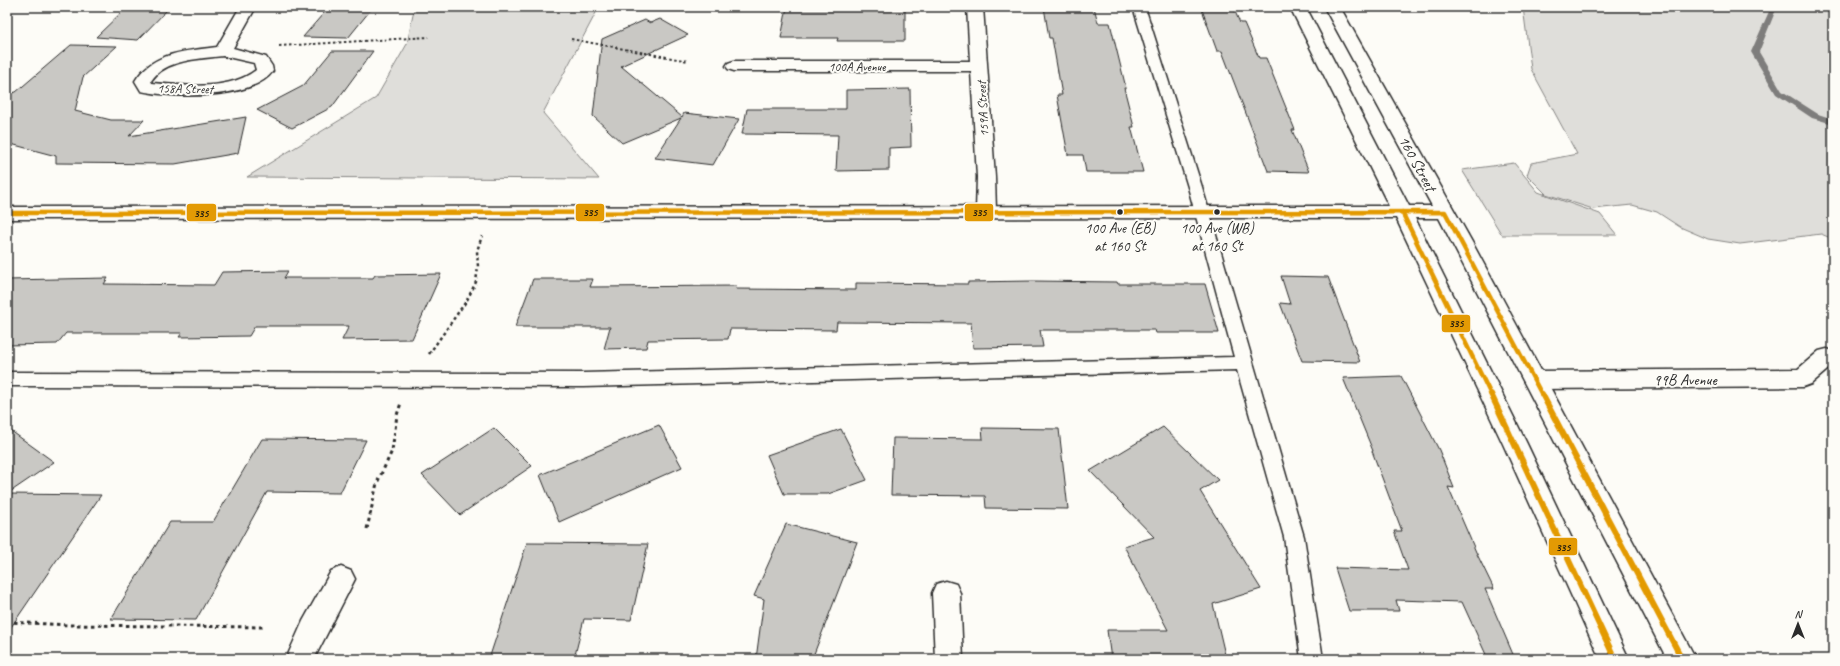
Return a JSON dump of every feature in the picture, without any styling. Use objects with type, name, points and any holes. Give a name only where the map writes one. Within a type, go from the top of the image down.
[{"type":"main road","points":[[223,51],[248,7]]},
{"type":"main road","name":"159A Street","points":[[974,7],[986,178],[986,211]]},
{"type":"main road","points":[[1298,7],[1402,212],[1515,444],[1615,659]]},
{"type":"main road","name":"160 Street","points":[[1332,7],[1445,212],[1682,659]]},
{"type":"main road","name":"158A Street","points":[[223,51],[260,60],[265,71],[255,79],[239,86],[226,88],[162,89],[147,87],[143,80],[145,74],[155,67],[175,59],[223,51]]},
{"type":"main road","name":"100A Avenue","points":[[734,66],[979,66]]},
{"type":"main road","points":[[7,213],[986,211],[1445,212]]},
{"type":"main road","name":"99B Avenue","points":[[1535,380],[1803,378],[1826,357]]},
{"type":"main road","points":[[300,659],[313,630],[341,579]]},
{"type":"main road","points":[[946,593],[949,659]]},
{"type":"lane","points":[[1140,7],[1202,212],[1294,537],[1312,659]]},
{"type":"lane","points":[[7,379],[583,380],[1244,363]]},
{"type":"path","points":[[273,46],[428,37]]},
{"type":"path","points":[[571,39],[688,61]]},
{"type":"path","points":[[425,360],[467,300],[476,282],[478,266],[477,251],[483,234]]},
{"type":"path","points":[[367,529],[377,483],[392,451],[397,415],[402,401]]},
{"type":"path","points":[[7,622],[69,625],[265,627]]},
{"type":"shaded area","points":[[421,7],[599,7],[543,113],[599,179],[247,177],[376,98],[407,44],[414,10]]},
{"type":"shaded area","points":[[1523,7],[1833,7],[1833,239],[1821,234],[1740,244],[1708,239],[1680,227],[1657,212],[1632,205],[1593,209],[1546,194],[1527,175],[1531,163],[1577,154],[1531,69]]},
{"type":"shaded area","points":[[1514,163],[1538,192],[1600,214],[1617,235],[1502,235],[1462,170]]},
{"type":"building","points":[[127,7],[170,7],[138,40],[96,37]]},
{"type":"building","points":[[329,7],[373,7],[348,38],[303,37]]},
{"type":"building","points":[[787,7],[905,7],[905,41],[837,41],[838,38],[781,38]]},
{"type":"building","points":[[1044,7],[1094,7],[1098,23],[1110,23],[1134,127],[1131,127],[1143,172],[1086,172],[1083,155],[1068,155],[1057,95],[1062,95],[1052,38],[1049,38]]},
{"type":"building","points":[[1201,7],[1233,7],[1240,23],[1244,23],[1259,58],[1266,58],[1295,130],[1292,130],[1309,172],[1268,171],[1222,51],[1217,51]]},
{"type":"building","points":[[660,19],[688,35],[621,66],[682,117],[684,113],[739,119],[713,165],[655,158],[681,118],[622,143],[593,116],[602,39],[645,20],[650,23]]},
{"type":"building","points":[[71,45],[117,46],[83,77],[75,111],[111,120],[144,120],[129,136],[246,117],[238,153],[175,164],[56,163],[56,156],[7,143],[7,94],[16,92]]},
{"type":"building","points":[[332,51],[373,51],[332,107],[292,128],[257,110],[303,86]]},
{"type":"building","points":[[910,89],[911,147],[889,148],[889,170],[836,171],[838,135],[742,134],[747,109],[846,109],[846,90]]},
{"type":"building","points":[[288,271],[284,278],[373,278],[375,275],[441,274],[412,339],[342,340],[349,326],[255,326],[249,336],[179,337],[182,333],[66,333],[57,344],[7,345],[7,280],[108,278],[104,284],[214,285],[222,272]]},
{"type":"building","points":[[1281,276],[1328,277],[1360,362],[1302,361],[1280,303],[1290,304]]},
{"type":"building","points":[[533,279],[593,279],[590,287],[737,286],[736,289],[856,290],[856,283],[968,284],[968,282],[1033,281],[1117,282],[1118,284],[1205,284],[1219,333],[1156,333],[1155,330],[1040,330],[1043,347],[973,348],[971,323],[837,322],[836,330],[730,329],[728,339],[648,340],[646,348],[604,349],[610,327],[515,327]]},
{"type":"building","points":[[1401,376],[1439,450],[1454,488],[1448,487],[1494,589],[1485,589],[1515,659],[1488,659],[1462,602],[1396,600],[1399,611],[1349,611],[1335,568],[1408,570],[1394,531],[1402,531],[1373,451],[1343,378]]},
{"type":"building","points":[[659,425],[682,467],[559,522],[540,475]]},
{"type":"building","points":[[1163,427],[1218,480],[1200,491],[1261,589],[1213,604],[1226,659],[1111,659],[1107,630],[1168,630],[1124,546],[1154,537],[1090,471]]},
{"type":"building","points":[[7,428],[54,462],[7,494]]},
{"type":"building","points":[[494,428],[532,466],[460,515],[422,475]]},
{"type":"building","points":[[982,428],[1059,429],[1068,509],[986,508],[985,496],[891,495],[893,438],[983,439]]},
{"type":"building","points":[[841,429],[867,480],[828,494],[784,494],[767,455]]},
{"type":"building","points":[[262,439],[366,440],[340,493],[267,492],[196,620],[111,619],[170,522],[213,522]]},
{"type":"building","points":[[7,494],[101,495],[7,633]]},
{"type":"building","points":[[786,524],[857,542],[812,659],[756,659],[764,599],[754,596]]},
{"type":"building","points":[[527,543],[648,544],[631,620],[584,619],[574,659],[489,659]]},
{"type":"waterway","points":[[1774,7],[1755,52],[1779,92],[1815,116],[1833,122]]},
{"type":"transit line","name":"335","points":[[1402,212],[1515,444],[1615,659]]},
{"type":"transit line","name":"335","points":[[7,213],[1445,212],[1682,659]]},
{"type":"place","name":"100 Ave (EB) at 160 St","points":[[1120,212]]},
{"type":"place","name":"100 Ave (WB) at 160 St","points":[[1217,212]]}]
